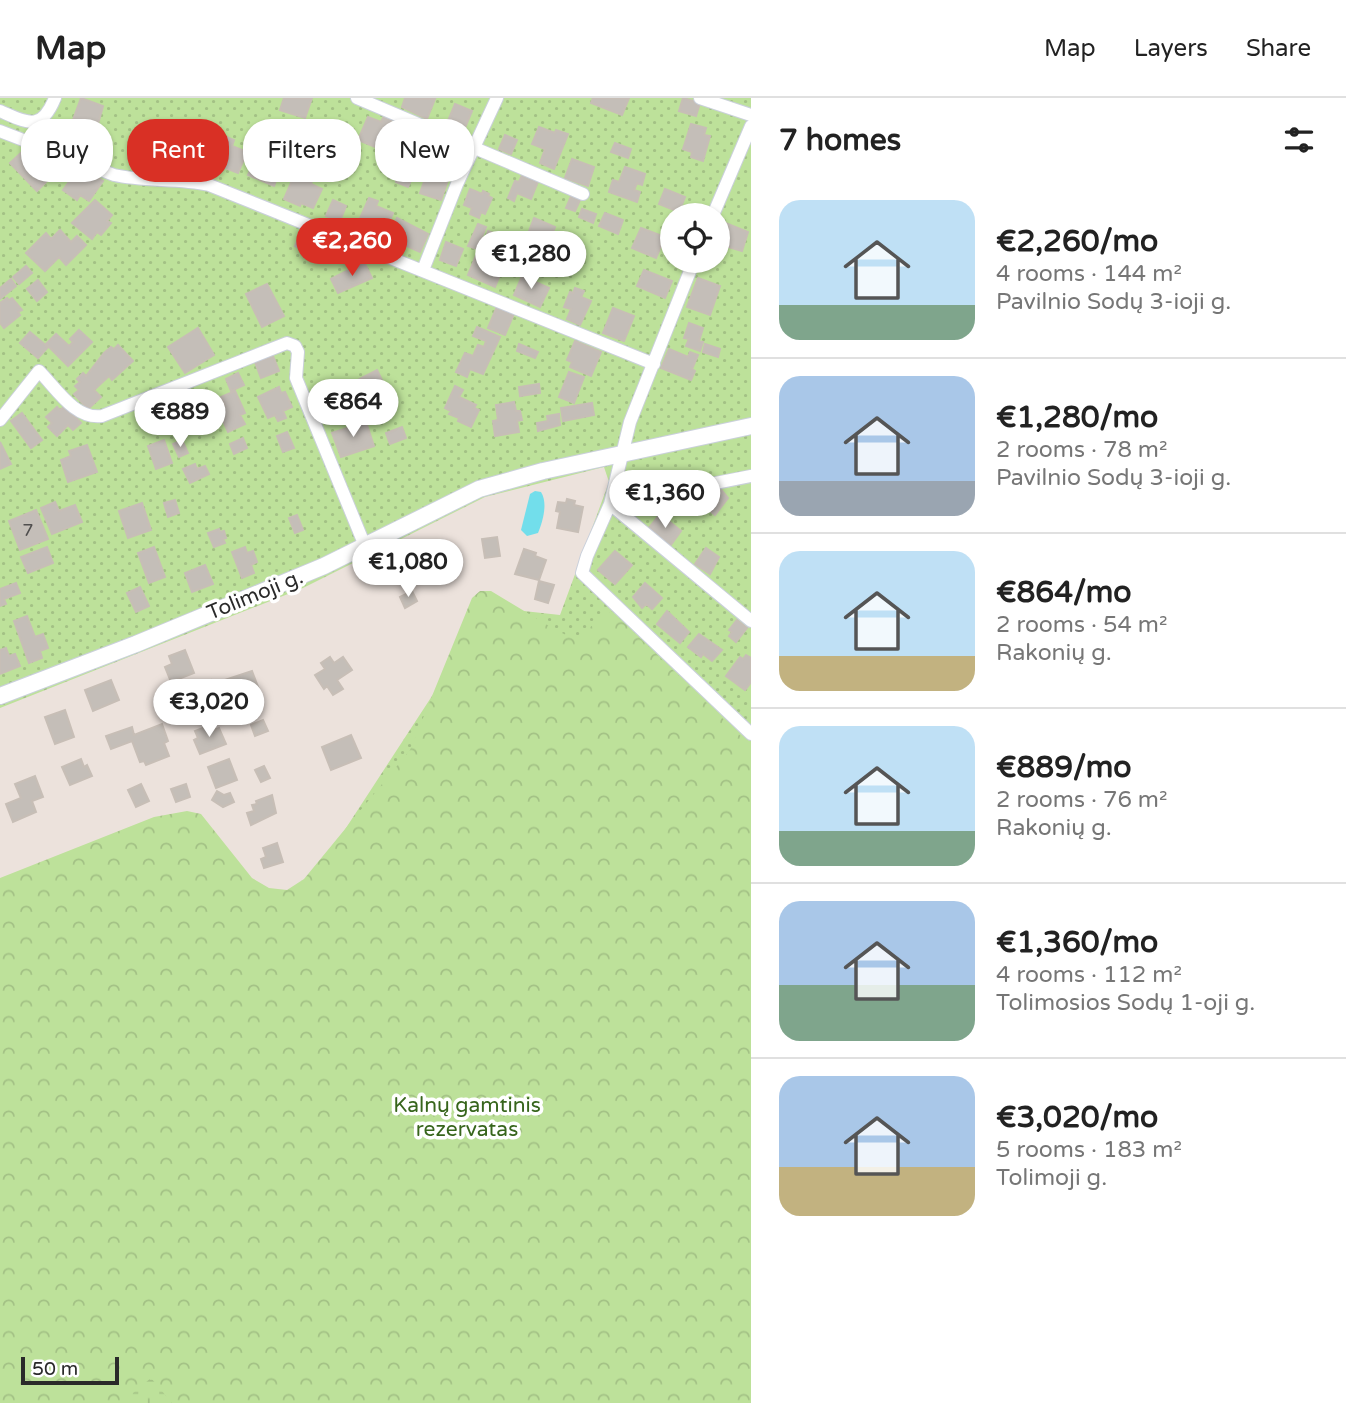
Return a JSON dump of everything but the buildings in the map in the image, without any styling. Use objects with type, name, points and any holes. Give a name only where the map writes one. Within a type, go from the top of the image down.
[{"type":"street","points":[[0,111],[22,121],[37,122],[46,116],[55,98]]},
{"type":"street","points":[[357,98],[407,119]]},
{"type":"street","points":[[497,98],[474,147],[583,194]]},
{"type":"street","points":[[700,98],[751,115]]},
{"type":"street","points":[[718,203],[751,125]]},
{"type":"street","points":[[0,131],[114,175],[127,178],[189,180],[209,185],[654,364]]},
{"type":"street","points":[[422,270],[459,182]]},
{"type":"street","points":[[689,273],[630,422],[610,505],[582,573],[751,734]]},
{"type":"street","points":[[0,420],[39,371],[77,410],[86,416],[94,417],[287,343],[295,346],[298,352],[296,378],[365,546]]},
{"type":"street","name":"Tolimoji g.","points":[[0,696],[312,572],[479,489],[543,471],[751,426]]},
{"type":"street","points":[[610,505],[751,476]]},
{"type":"street","points":[[610,505],[751,621]]},
{"type":"green space","points":[[0,98],[751,98],[751,1403],[0,1403],[258,920],[316,874],[447,673],[478,606],[560,615],[609,482],[604,467],[485,497],[303,588],[0,708]]},
{"type":"green space","name":"Kalnų gamtinis rezervatas","points":[[480,591],[491,591],[574,639],[612,611],[751,746],[751,1403],[172,1403],[151,1378],[133,1393],[131,1403],[0,1403],[0,878],[154,817],[187,811],[201,814],[252,878],[269,888],[287,890],[304,879],[410,750],[472,598]]},
{"type":"green space","points":[[151,1378],[172,1403],[131,1403],[133,1393]]},
{"type":"water","points":[[541,492],[543,496],[544,512],[538,533],[527,536],[521,530],[530,494]]}]
